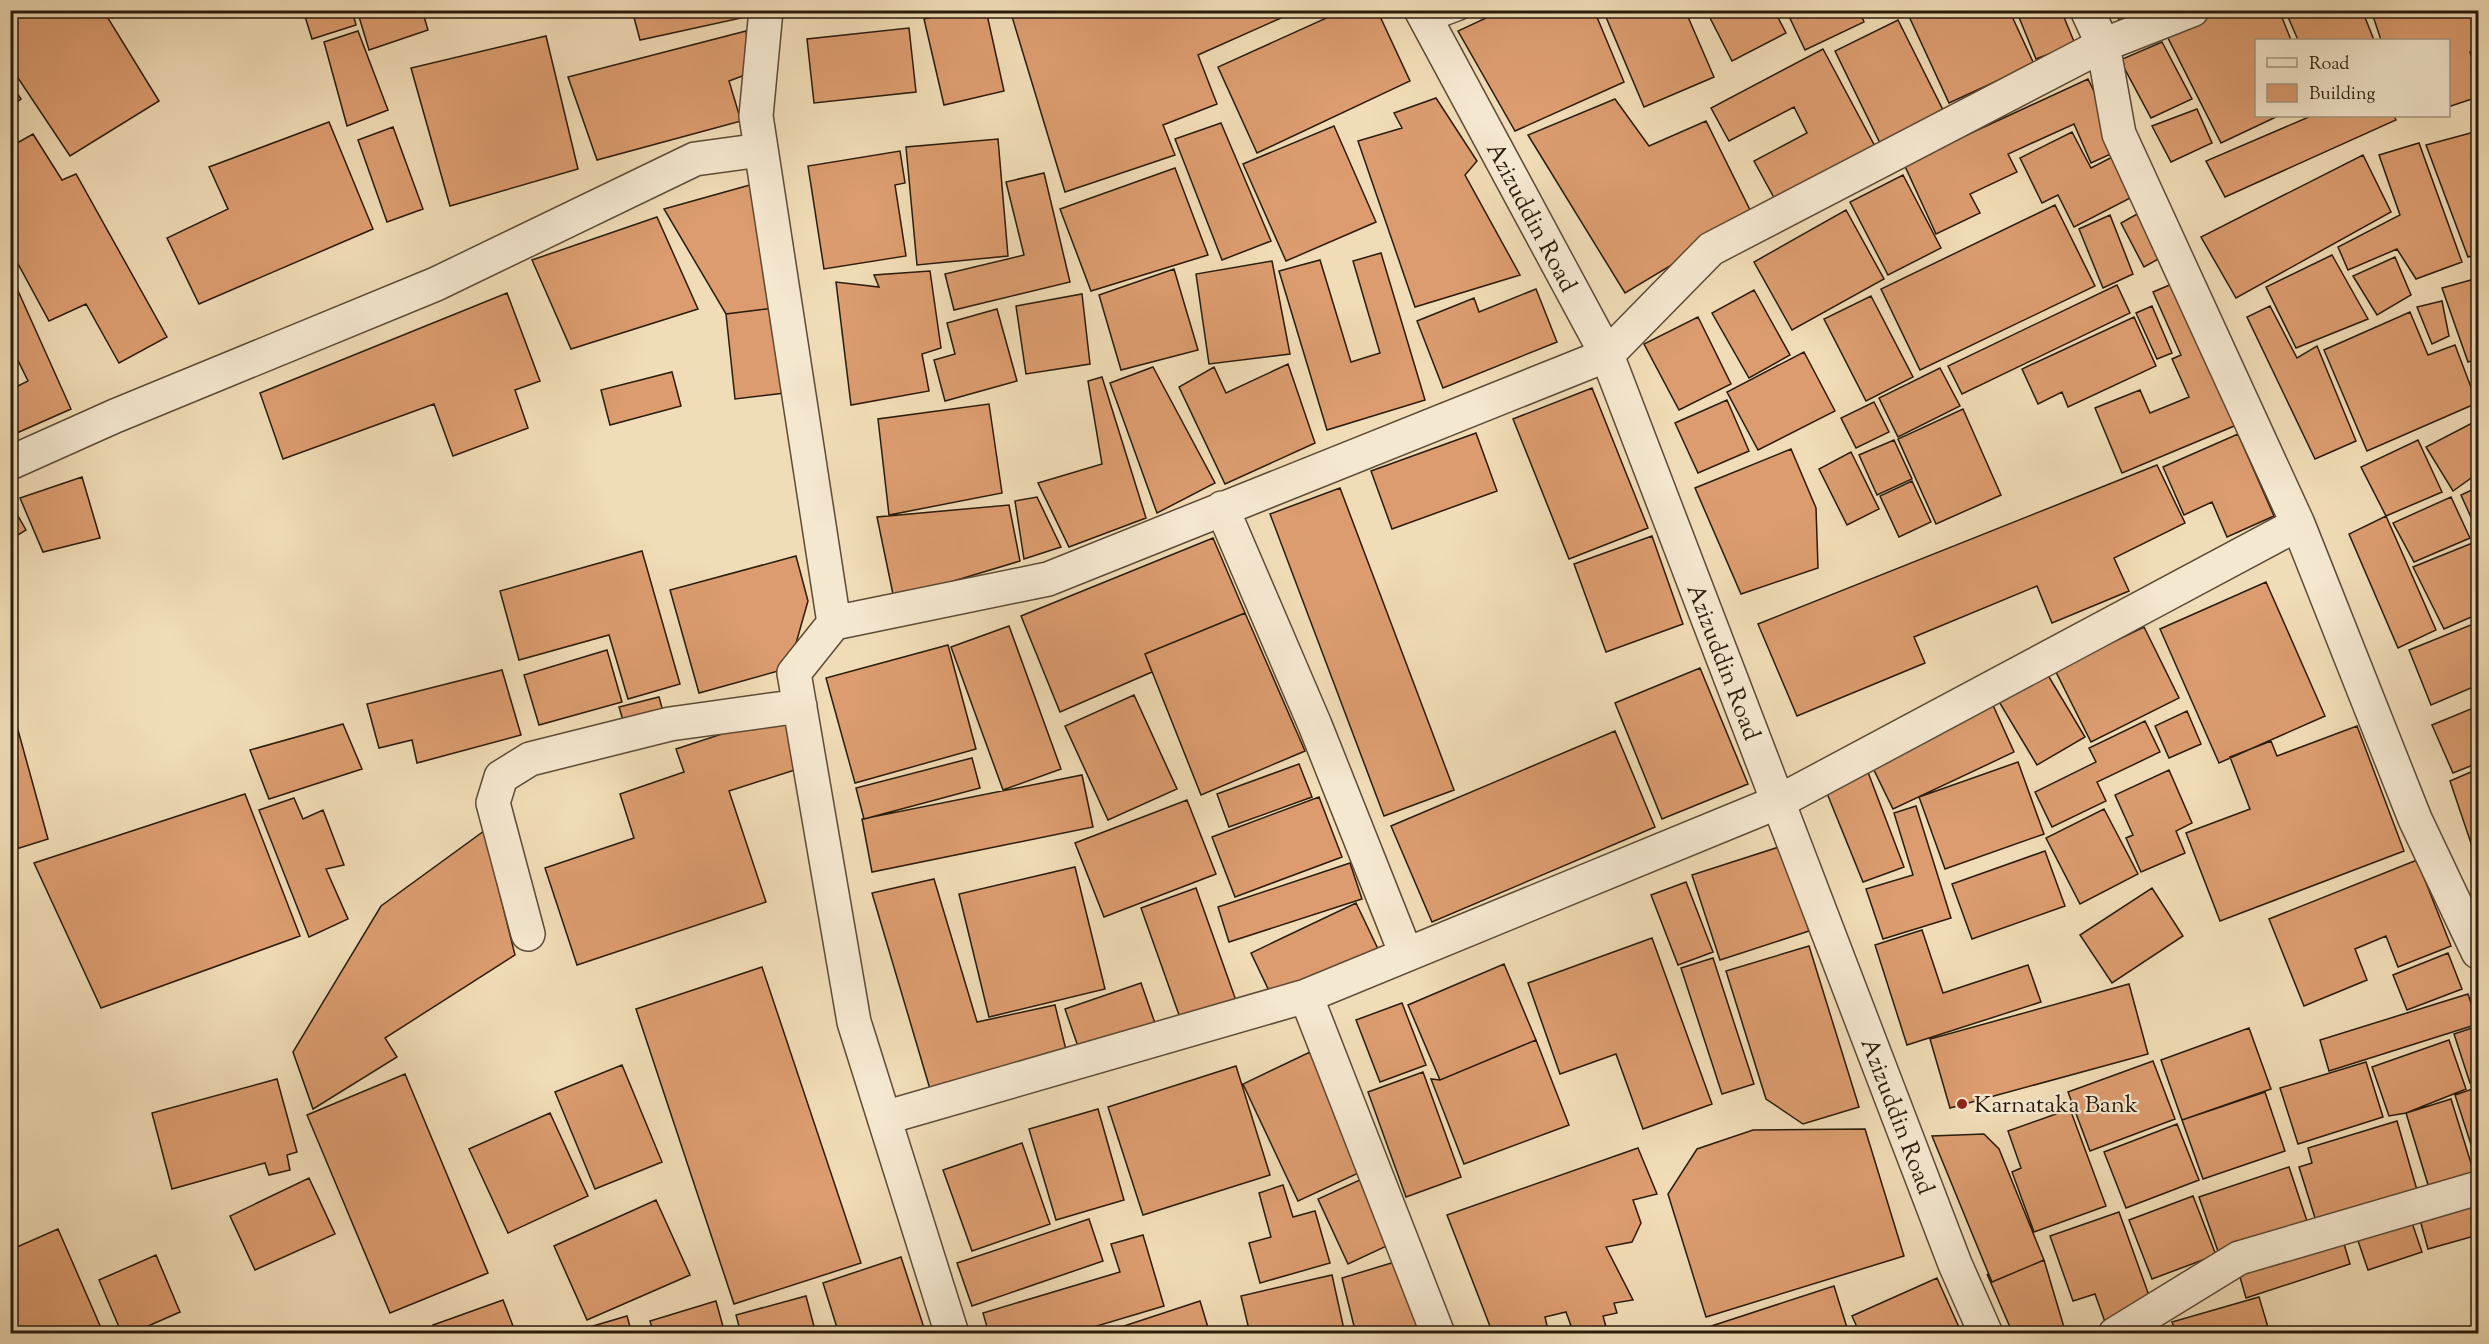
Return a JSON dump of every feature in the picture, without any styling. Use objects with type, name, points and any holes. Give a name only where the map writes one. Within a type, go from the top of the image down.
[{"type":"street","points":[[766,10],[756,116],[834,624]]},
{"type":"street","points":[[2087,10],[2103,45],[2119,134],[2298,524],[2415,819],[2478,952]]},
{"type":"street","points":[[952,1334],[854,1022],[794,673],[834,624],[1048,579],[1606,355],[1711,249],[2103,45],[2192,10]]},
{"type":"street","name":"Azizuddin Road","points":[[1424,17],[1606,355],[1955,1264],[1986,1334]]},
{"type":"street","points":[[10,463],[115,416],[436,284],[695,159],[761,150]]},
{"type":"street","points":[[1222,508],[1315,725],[1406,954]]},
{"type":"street","points":[[884,1118],[1306,996],[1778,802],[2298,524]]},
{"type":"street","points":[[528,934],[493,803],[501,777],[530,759],[670,724],[800,706]]},
{"type":"street","points":[[1306,996],[1438,1334]]},
{"type":"street","points":[[2115,1334],[2240,1258],[2478,1188]]},
{"type":"lane","points":[[1424,17],[1461,10]]},
{"type":"building","points":[[10,10],[103,10],[159,101],[70,156],[10,66]]},
{"type":"building","points":[[110,10],[133,10],[113,18]]},
{"type":"building","points":[[303,10],[352,10],[356,25],[312,39]]},
{"type":"building","points":[[357,10],[422,10],[428,30],[369,50]]},
{"type":"building","points":[[632,10],[755,10],[755,15],[640,40]]},
{"type":"building","points":[[961,10],[986,10],[1004,91],[944,105],[924,19]]},
{"type":"building","points":[[1010,10],[1299,10],[1198,55],[1217,104],[1163,125],[1175,155],[1065,192]]},
{"type":"building","points":[[1344,10],[1377,10],[1410,81],[1257,153],[1218,67]]},
{"type":"building","points":[[1503,10],[1594,10],[1624,82],[1515,131],[1458,31]]},
{"type":"building","points":[[1603,10],[1685,10],[1714,77],[1644,107]]},
{"type":"building","points":[[1706,10],[1774,10],[1786,33],[1732,61]]},
{"type":"building","points":[[1786,10],[1859,10],[1864,22],[1805,50]]},
{"type":"building","points":[[1910,10],[2009,10],[2034,64],[1949,103],[1907,12]]},
{"type":"building","points":[[2016,10],[2061,10],[2075,44],[2036,59]]},
{"type":"building","points":[[2115,10],[2159,10],[2122,28]]},
{"type":"building","points":[[2216,10],[2279,10],[2291,39],[2255,39],[2255,117],[2276,117],[2221,143],[2165,32]]},
{"type":"building","points":[[2285,10],[2362,10],[2374,39],[2298,39]]},
{"type":"building","points":[[2371,10],[2469,10],[2478,37],[2478,49],[2470,52],[2478,78],[2478,97],[2450,106],[2450,39],[2381,39]]},
{"type":"building","points":[[1898,20],[1944,112],[1880,143],[1835,51]]},
{"type":"building","points":[[909,28],[916,92],[814,103],[807,39]]},
{"type":"building","points":[[358,31],[388,110],[347,126],[324,42]]},
{"type":"building","points":[[746,31],[753,72],[729,81],[741,121],[597,160],[568,77]]},
{"type":"building","points":[[546,36],[578,169],[450,206],[411,68]]},
{"type":"building","points":[[2162,42],[2192,99],[2151,118],[2120,60]]},
{"type":"building","points":[[1823,49],[1878,152],[1778,205],[1754,161],[1807,133],[1794,107],[1729,141],[1711,108]]},
{"type":"building","points":[[2088,79],[2122,149],[2091,163],[2074,124],[2008,154],[2017,172],[1970,194],[1980,213],[1936,234],[1904,164]]},
{"type":"building","points":[[10,82],[21,99],[10,107]]},
{"type":"building","points":[[1436,98],[1477,161],[1465,175],[1520,275],[1415,307],[1358,141],[1402,128],[1394,113]]},
{"type":"building","points":[[1615,99],[1649,146],[1706,121],[1753,216],[1625,293],[1528,135]]},
{"type":"building","points":[[2197,109],[2212,143],[2171,162],[2152,126]]},
{"type":"building","points":[[2309,117],[2394,117],[2396,120],[2225,197],[2206,161]]},
{"type":"building","points":[[329,122],[373,229],[199,304],[167,238],[228,209],[209,167]]},
{"type":"building","points":[[1221,123],[1271,241],[1222,260],[1175,139]]},
{"type":"building","points":[[1334,126],[1376,222],[1286,261],[1243,164]]},
{"type":"building","points":[[393,127],[423,209],[387,222],[358,140]]},
{"type":"building","points":[[2478,131],[2478,254],[2468,257],[2426,145]]},
{"type":"building","points":[[2072,132],[2091,168],[2120,153],[2140,193],[2074,227],[2058,195],[2042,203],[2020,158]]},
{"type":"building","points":[[33,134],[62,180],[76,174],[167,337],[119,363],[86,304],[49,321],[10,249],[10,147]]},
{"type":"building","points":[[998,139],[1008,256],[917,265],[906,147]]},
{"type":"building","points":[[2419,143],[2462,262],[2416,279],[2397,249],[2348,270],[2338,247],[2400,215],[2379,155]]},
{"type":"building","points":[[900,151],[905,183],[895,185],[906,256],[824,269],[808,166]]},
{"type":"building","points":[[2363,155],[2391,212],[2236,298],[2201,237]]},
{"type":"building","points":[[1175,168],[1208,255],[1091,291],[1060,209]]},
{"type":"building","points":[[1044,173],[1070,282],[954,310],[945,274],[1024,255],[1006,182]]},
{"type":"building","points":[[1903,175],[1941,248],[1888,275],[1850,202]]},
{"type":"building","points":[[757,183],[775,308],[726,314],[664,209]]},
{"type":"building","points":[[2055,205],[2095,286],[1920,370],[1881,289]]},
{"type":"building","points":[[2146,209],[2169,253],[2144,267],[2121,223]]},
{"type":"building","points":[[1846,210],[1884,279],[1792,330],[1754,262]]},
{"type":"building","points":[[2110,215],[2133,274],[2103,288],[2079,229]]},
{"type":"building","points":[[657,217],[698,309],[571,349],[532,260]]},
{"type":"building","points":[[1381,253],[1425,400],[1327,430],[1279,271],[1320,260],[1351,362],[1380,353],[1353,261]]},
{"type":"building","points":[[2332,255],[2368,319],[2296,348],[2266,287]]},
{"type":"building","points":[[2395,257],[2411,295],[2377,315],[2353,276]]},
{"type":"building","points":[[1272,261],[1290,354],[1209,364],[1196,274]]},
{"type":"building","points":[[1174,269],[1198,350],[1121,370],[1099,295]]},
{"type":"building","points":[[930,271],[941,348],[922,354],[929,391],[851,405],[836,282],[879,287],[874,275]]},
{"type":"building","points":[[10,273],[71,409],[10,436],[10,390],[28,381],[10,344]]},
{"type":"building","points":[[2478,278],[2478,359],[2468,362],[2442,288]]},
{"type":"building","points":[[2179,281],[2239,424],[2122,473],[2095,408],[2140,390],[2150,413],[2189,397],[2172,359],[2181,355],[2153,292]]},
{"type":"building","points":[[2117,285],[2130,313],[1962,394],[1948,366]]},
{"type":"building","points":[[1536,289],[1557,342],[1443,388],[1417,321],[1474,298],[1479,312]]},
{"type":"building","points":[[1754,290],[1790,355],[1749,378],[1712,313]]},
{"type":"building","points":[[507,293],[540,381],[515,390],[528,428],[453,456],[434,404],[283,459],[260,393]]},
{"type":"building","points":[[1082,294],[1090,364],[1026,374],[1016,306]]},
{"type":"building","points":[[1871,296],[1913,377],[1866,401],[1824,319]]},
{"type":"building","points":[[2442,301],[2449,336],[2432,344],[2417,307]]},
{"type":"building","points":[[2152,306],[2172,353],[2157,359],[2136,313]]},
{"type":"building","points":[[2270,306],[2297,358],[2317,346],[2356,441],[2315,459],[2247,317]]},
{"type":"building","points":[[775,308],[793,392],[735,399],[726,314]]},
{"type":"building","points":[[997,309],[1017,381],[945,401],[934,360],[955,354],[947,323]]},
{"type":"building","points":[[2410,312],[2428,355],[2455,345],[2477,403],[2367,451],[2324,350]]},
{"type":"building","points":[[1698,317],[1731,384],[1679,410],[1644,344]]},
{"type":"building","points":[[2134,317],[2156,366],[2068,407],[2062,392],[2038,404],[2022,369]]},
{"type":"building","points":[[1804,352],[1835,411],[1758,450],[1727,392]]},
{"type":"building","points":[[1288,364],[1315,443],[1225,484],[1179,387],[1214,367],[1226,393]]},
{"type":"building","points":[[1153,367],[1215,483],[1157,513],[1110,383]]},
{"type":"building","points":[[1940,368],[1960,406],[1898,437],[1879,398]]},
{"type":"building","points":[[672,372],[681,406],[610,425],[601,390]]},
{"type":"building","points":[[1102,377],[1146,518],[1069,547],[1038,483],[1102,464],[1088,381]]},
{"type":"building","points":[[1592,388],[1648,528],[1569,559],[1513,419]]},
{"type":"building","points":[[1727,400],[1749,451],[1698,473],[1675,423]]},
{"type":"building","points":[[1874,402],[1889,432],[1856,448],[1841,418]]},
{"type":"building","points":[[989,404],[1002,493],[889,515],[878,419]]},
{"type":"building","points":[[1963,409],[2001,495],[1936,524],[1898,439]]},
{"type":"building","points":[[2478,420],[2478,473],[2453,491],[2426,447]]},
{"type":"building","points":[[1476,433],[1497,491],[1392,529],[1371,471]]},
{"type":"building","points":[[2238,434],[2274,516],[2227,537],[2212,502],[2184,515],[2163,467]]},
{"type":"building","points":[[1894,440],[1912,479],[1877,495],[1859,455]]},
{"type":"building","points":[[2418,440],[2442,492],[2386,516],[2361,467]]},
{"type":"building","points":[[1791,449],[1816,508],[1818,568],[1741,594],[1695,488]]},
{"type":"building","points":[[1851,452],[1879,509],[1847,525],[1819,469]]},
{"type":"building","points":[[2157,465],[2185,523],[2114,558],[2129,591],[2052,623],[2037,586],[1914,637],[1925,663],[1797,716],[1758,624]]},
{"type":"building","points":[[82,477],[100,538],[43,552],[20,498]]},
{"type":"building","points":[[1912,481],[1931,522],[1899,537],[1880,496]]},
{"type":"building","points":[[2478,487],[2478,533],[2461,495]]},
{"type":"building","points":[[1340,488],[1454,790],[1384,816],[1270,514]]},
{"type":"building","points":[[1037,497],[1061,547],[1024,559],[1015,501]]},
{"type":"building","points":[[2451,497],[2470,538],[2414,562],[2393,523]]},
{"type":"building","points":[[10,502],[26,530],[10,540]]},
{"type":"building","points":[[1009,505],[1020,561],[894,599],[877,517]]},
{"type":"building","points":[[2386,516],[2436,630],[2398,648],[2349,534]]},
{"type":"building","points":[[1652,536],[1683,624],[1606,652],[1574,564]]},
{"type":"building","points":[[1213,538],[1245,613],[1145,654],[1152,672],[1060,712],[1021,616]]},
{"type":"building","points":[[2475,542],[2478,548],[2478,614],[2444,629],[2413,567]]},
{"type":"building","points":[[642,551],[680,684],[628,699],[609,635],[519,660],[500,591]]},
{"type":"building","points":[[796,556],[808,601],[789,668],[699,693],[670,590]]},
{"type":"building","points":[[2266,582],[2325,716],[2219,763],[2160,629]]},
{"type":"building","points":[[1245,613],[1305,751],[1201,795],[1145,654]]},
{"type":"building","points":[[2478,622],[2478,685],[2431,705],[2409,650]]},
{"type":"building","points":[[1009,626],[1061,769],[1003,790],[951,647]]},
{"type":"building","points":[[2144,627],[2179,698],[2091,742],[2055,670]]},
{"type":"building","points":[[948,645],[976,749],[855,783],[826,678]]},
{"type":"building","points":[[607,650],[622,702],[539,725],[524,675]]},
{"type":"building","points":[[1700,668],[1748,784],[1662,819],[1615,703]]},
{"type":"building","points":[[502,670],[521,735],[417,763],[412,740],[379,748],[367,704]]},
{"type":"building","points":[[2046,672],[2085,737],[2037,765],[1998,700]]},
{"type":"building","points":[[1134,695],[1177,789],[1108,820],[1065,726]]},
{"type":"building","points":[[659,697],[664,715],[625,727],[619,707]]},
{"type":"building","points":[[10,701],[48,839],[10,851]]},
{"type":"building","points":[[1992,703],[2014,752],[1893,809],[1869,760]]},
{"type":"building","points":[[2478,706],[2478,763],[2453,773],[2432,725]]},
{"type":"building","points":[[2187,711],[2201,744],[2169,758],[2155,726]]},
{"type":"building","points":[[783,714],[801,768],[729,791],[766,902],[577,965],[545,868],[634,838],[620,794],[684,772],[676,749]]},
{"type":"building","points":[[2145,721],[2160,752],[2097,782],[2106,801],[2052,827],[2035,792],[2096,762],[2089,748]]},
{"type":"building","points":[[343,724],[362,769],[269,799],[250,750]]},
{"type":"building","points":[[2357,726],[2404,851],[2220,921],[2186,833],[2250,809],[2230,757],[2271,741],[2277,756]]},
{"type":"building","points":[[1615,731],[1655,827],[1432,922],[1391,826]]},
{"type":"building","points":[[972,758],[980,788],[864,819],[856,788]]},
{"type":"building","points":[[2018,762],[2044,834],[1945,869],[1919,797]]},
{"type":"building","points":[[1299,764],[1312,797],[1229,827],[1217,794]]},
{"type":"building","points":[[1866,767],[1904,867],[1863,882],[1824,786]]},
{"type":"building","points":[[2478,769],[2478,864],[2450,781]]},
{"type":"building","points":[[2169,770],[2192,823],[2176,831],[2185,853],[2141,872],[2126,838],[2133,835],[2115,795]]},
{"type":"building","points":[[1082,775],[1093,827],[872,872],[862,819]]},
{"type":"building","points":[[245,794],[300,936],[101,1008],[34,863]]},
{"type":"building","points":[[1319,797],[1342,857],[1235,897],[1212,837]]},
{"type":"building","points":[[294,798],[303,819],[323,810],[344,865],[326,869],[348,919],[309,937],[259,810]]},
{"type":"building","points":[[1187,800],[1216,874],[1104,917],[1075,843]]},
{"type":"building","points":[[1916,806],[1951,918],[1883,939],[1866,889],[1913,875],[1894,813]]},
{"type":"building","points":[[2104,809],[2138,874],[2080,904],[2046,838]]},
{"type":"building","points":[[484,831],[515,955],[385,1038],[397,1057],[313,1109],[293,1052],[381,906]]},
{"type":"building","points":[[1782,846],[1809,931],[1720,960],[1692,875]]},
{"type":"building","points":[[2045,851],[2065,906],[1972,939],[1952,884]]},
{"type":"building","points":[[2417,860],[2451,946],[2398,967],[2386,936],[2355,949],[2367,980],[2304,1006],[2269,919]]},
{"type":"building","points":[[1350,863],[1362,899],[1229,942],[1218,907]]},
{"type":"building","points":[[1075,867],[1105,989],[989,1017],[959,894]]},
{"type":"building","points":[[934,879],[977,1022],[1055,1005],[1067,1054],[930,1089],[872,893]]},
{"type":"building","points":[[1686,882],[1713,952],[1678,965],[1651,895]]},
{"type":"building","points":[[1196,888],[1239,1009],[1184,1029],[1141,908]]},
{"type":"building","points":[[2152,888],[2183,936],[2112,983],[2080,935]]},
{"type":"building","points":[[1356,903],[1378,949],[1273,999],[1251,953]]},
{"type":"building","points":[[1922,930],[1943,993],[2028,965],[2041,1002],[1907,1045],[1875,945]]},
{"type":"building","points":[[1652,938],[1712,1104],[1643,1129],[1616,1054],[1560,1074],[1528,983]]},
{"type":"building","points":[[1809,946],[1859,1107],[1803,1124],[1766,1099],[1726,971]]},
{"type":"building","points":[[2448,953],[2462,989],[2407,1010],[2393,975]]},
{"type":"building","points":[[1713,958],[1754,1084],[1722,1094],[1681,968]]},
{"type":"building","points":[[1504,964],[1536,1040],[1440,1080],[1408,1005]]},
{"type":"building","points":[[762,967],[861,1263],[734,1304],[636,1009]]},
{"type":"building","points":[[1141,983],[1157,1029],[1081,1055],[1065,1009]]},
{"type":"building","points":[[2129,984],[2148,1054],[1950,1108],[1930,1039]]},
{"type":"building","points":[[2468,994],[2478,1024],[2329,1071],[2320,1040]]},
{"type":"building","points":[[1402,1003],[1426,1065],[1380,1082],[1356,1020]]},
{"type":"building","points":[[2478,1026],[2478,1080],[2470,1083],[2454,1034]]},
{"type":"building","points":[[2249,1028],[2271,1089],[2182,1120],[2161,1060]]},
{"type":"building","points":[[1536,1040],[1569,1125],[1464,1164],[1431,1079],[1440,1080]]},
{"type":"building","points":[[2449,1040],[2466,1089],[2406,1113],[2389,1116],[2372,1067]]},
{"type":"building","points":[[1310,1052],[1365,1170],[1298,1201],[1243,1084]]},
{"type":"building","points":[[2153,1061],[2175,1119],[2090,1151],[2068,1092]]},
{"type":"building","points":[[2366,1062],[2383,1117],[2298,1144],[2280,1088]]},
{"type":"building","points":[[622,1065],[662,1162],[595,1189],[555,1092]]},
{"type":"building","points":[[1236,1066],[1270,1175],[1143,1215],[1108,1107]]},
{"type":"building","points":[[1423,1072],[1461,1177],[1406,1197],[1368,1092]]},
{"type":"building","points":[[405,1074],[488,1273],[390,1313],[307,1115]]},
{"type":"building","points":[[277,1079],[297,1152],[287,1155],[290,1170],[269,1175],[265,1163],[172,1189],[152,1113]]},
{"type":"building","points":[[2478,1087],[2478,1166],[2455,1095]]},
{"type":"building","points":[[2265,1092],[2285,1151],[2203,1179],[2182,1120]]},
{"type":"building","points":[[2451,1099],[2475,1176],[2429,1188],[2406,1113]]},
{"type":"building","points":[[1098,1109],[1124,1200],[1056,1220],[1029,1129]]},
{"type":"building","points":[[2070,1109],[2106,1206],[2034,1232],[2012,1172],[2021,1168],[2008,1131]]},
{"type":"building","points":[[550,1113],[588,1196],[508,1233],[469,1149]]},
{"type":"building","points":[[2397,1121],[2417,1190],[2316,1221],[2299,1167],[2312,1163],[2308,1148]]},
{"type":"building","points":[[2177,1124],[2199,1180],[2126,1208],[2104,1152]]},
{"type":"building","points":[[1865,1129],[1904,1256],[1706,1317],[1668,1194],[1697,1149],[1753,1130]]},
{"type":"building","points":[[1984,1134],[1999,1149],[2044,1260],[1992,1282],[1932,1136]]},
{"type":"building","points":[[1022,1143],[1050,1224],[972,1251],[943,1170]]},
{"type":"building","points":[[1638,1148],[1657,1194],[1633,1200],[1641,1223],[1632,1242],[1606,1247],[1633,1300],[1614,1303],[1617,1313],[1603,1316],[1608,1334],[1574,1334],[1566,1312],[1545,1317],[1549,1334],[1493,1334],[1447,1215]]},
{"type":"building","points":[[2289,1167],[2308,1224],[2219,1254],[2199,1197]]},
{"type":"building","points":[[309,1178],[335,1234],[255,1270],[230,1216]]},
{"type":"building","points":[[1362,1179],[1391,1244],[1348,1264],[1318,1199]]},
{"type":"building","points":[[1283,1185],[1293,1217],[1315,1211],[1330,1263],[1260,1283],[1249,1243],[1271,1237],[1259,1193]]},
{"type":"building","points":[[2478,1190],[2478,1235],[2428,1249],[2417,1209]]},
{"type":"building","points":[[2193,1196],[2216,1255],[2152,1279],[2129,1220]]},
{"type":"building","points":[[656,1200],[690,1275],[587,1320],[554,1246]]},
{"type":"building","points":[[2408,1211],[2422,1252],[2368,1270],[2354,1229]]},
{"type":"building","points":[[2119,1212],[2152,1304],[2105,1322],[2095,1294],[2073,1301],[2050,1236]]},
{"type":"building","points":[[1089,1219],[1103,1261],[972,1306],[957,1263]]},
{"type":"building","points":[[58,1229],[101,1328],[88,1334],[49,1334],[48,1330],[41,1334],[17,1334],[10,1318],[10,1250]]},
{"type":"building","points":[[1143,1235],[1164,1306],[1070,1334],[989,1334],[983,1313],[1120,1272],[1111,1244]]},
{"type":"building","points":[[2342,1237],[2350,1264],[2246,1298],[2238,1270]]},
{"type":"building","points":[[156,1255],[180,1312],[130,1334],[122,1334],[99,1280]]},
{"type":"building","points":[[901,1257],[926,1334],[839,1334],[823,1283]]},
{"type":"building","points":[[2044,1260],[2066,1334],[2013,1334],[1987,1274],[1992,1282]]},
{"type":"building","points":[[1398,1261],[1420,1334],[1356,1334],[1342,1278]]},
{"type":"building","points":[[1332,1275],[1345,1334],[1250,1334],[1241,1296]]},
{"type":"building","points":[[1937,1278],[1962,1334],[1860,1334],[1852,1316]]},
{"type":"building","points":[[1834,1286],[1849,1334],[1687,1334]]},
{"type":"building","points":[[806,1296],[816,1334],[741,1334],[736,1315]]},
{"type":"building","points":[[2259,1297],[2270,1334],[2176,1334],[2172,1322]]},
{"type":"building","points":[[503,1300],[513,1326],[492,1334],[436,1334],[433,1325]]},
{"type":"building","points":[[716,1301],[725,1334],[654,1334],[650,1321]]},
{"type":"building","points":[[1200,1301],[1210,1334],[1117,1334],[1115,1329]]},
{"type":"building","points":[[627,1316],[632,1334],[566,1334]]},
{"type":"place","name":"Karnataka Bank","points":[[1962,1104]]}]
